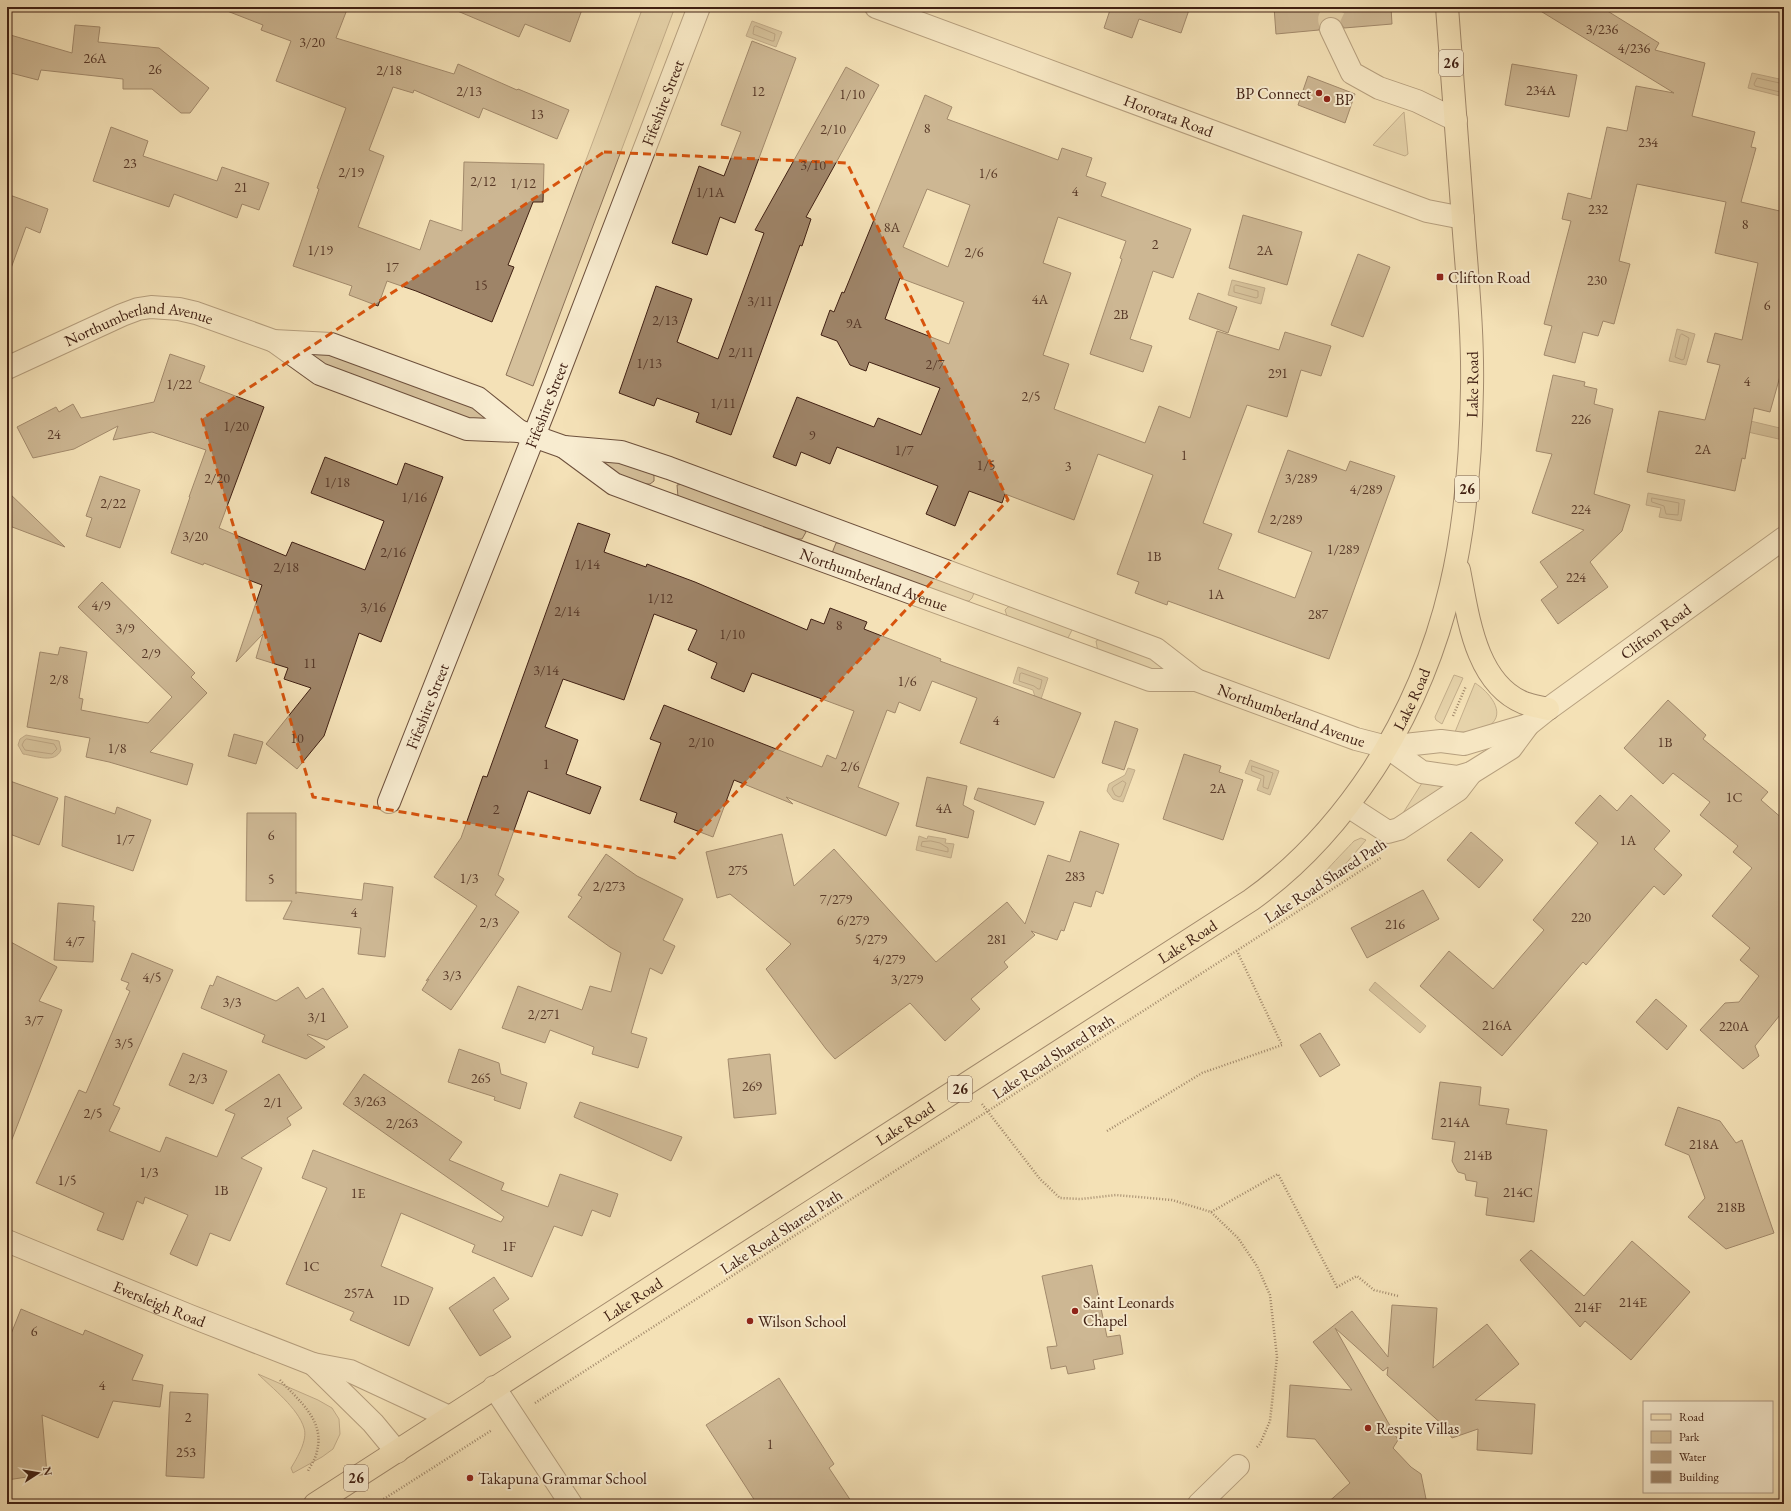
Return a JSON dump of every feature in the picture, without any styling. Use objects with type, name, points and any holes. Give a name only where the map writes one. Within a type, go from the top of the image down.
[{"type":"main road","name":"Lake Road","points":[[315,1504],[494,1387],[968,1084],[1257,896],[1286,873],[1313,846],[1348,806],[1387,747],[1417,689],[1437,638],[1450,592],[1466,508],[1473,386],[1463,218],[1447,7]]},
{"type":"main road","points":[[1457,561],[1479,654],[1486,668],[1503,689],[1512,696],[1524,703],[1548,709]]},
{"type":"street","name":"Fifeshire Street","points":[[390,802],[526,434],[699,7]]},
{"type":"street","name":"Hororata Road","points":[[876,7],[1427,211],[1463,218]]},
{"type":"street","points":[[1331,29],[1352,73],[1379,88],[1417,101],[1456,120]]},
{"type":"street","name":"Northumberland Avenue","points":[[7,368],[138,309],[151,307],[179,309],[196,313],[274,341],[320,374],[467,429],[526,434],[564,447],[621,452],[669,468],[1090,623],[1156,649],[1196,680],[1356,739],[1387,747]]},
{"type":"street","name":"Northumberland Avenue","points":[[274,341],[331,344],[478,398],[526,434]]},
{"type":"street","name":"Northumberland Avenue","points":[[564,447],[614,484],[657,500],[1150,680],[1196,680]]},
{"type":"street","points":[[657,500],[669,468]]},
{"type":"street","points":[[811,556],[823,525]]},
{"type":"street","name":"Clifton Road","points":[[1387,747],[1422,772],[1457,776],[1471,773],[1511,748],[1528,725],[1548,709],[1784,538]]},
{"type":"street","points":[[980,618],[992,587]]},
{"type":"street","points":[[1079,654],[1090,623]]},
{"type":"street","name":"Clifton Road","points":[[1387,747],[1440,741],[1464,744],[1528,725]]},
{"type":"street","points":[[1348,806],[1388,832],[1399,829],[1458,790],[1471,773]]},
{"type":"street","name":"Eversleigh Road","points":[[7,1240],[220,1328],[313,1364],[350,1372],[449,1417]]},
{"type":"street","name":"Eversleigh Road","points":[[313,1364],[373,1423],[396,1452]]},
{"type":"street","points":[[494,1387],[571,1504]]},
{"type":"street","points":[[1199,1504],[1238,1466]]},
{"type":"path","points":[[1451,721],[1469,680]]},
{"type":"path","name":"Lake Road Shared Path","points":[[544,1397],[1385,855]]},
{"type":"path","points":[[1107,1131],[1202,1073],[1282,1045],[1237,951]]},
{"type":"path","points":[[968,1084],[987,1112],[1040,1179],[1060,1198],[1081,1199],[1116,1195],[1172,1200],[1211,1212],[1238,1238],[1257,1266],[1270,1295],[1277,1357],[1270,1421],[1260,1444],[1238,1466]]},
{"type":"path","points":[[1211,1212],[1278,1174],[1337,1287],[1356,1276],[1374,1290],[1398,1296]]},
{"type":"path","points":[[275,1375],[313,1416],[318,1428],[320,1438],[317,1453],[308,1471]]},
{"type":"path","points":[[376,1504],[476,1440]]},
{"type":"highlighted area","points":[[604,152],[847,163],[1008,500],[675,858],[313,797],[202,419]]},
{"type":"green space","points":[[643,7],[675,7],[533,386],[506,375]]},
{"type":"green space","points":[[1404,112],[1408,154],[1405,156],[1373,145]]},
{"type":"green space","points":[[313,349],[485,411],[489,421],[480,423],[311,361],[310,352]]},
{"type":"green space","points":[[600,457],[651,472],[654,476],[654,481],[650,484],[645,484],[600,467]]},
{"type":"green space","points":[[683,484],[800,527],[806,532],[802,539],[796,539],[678,497],[677,485]]},
{"type":"green space","points":[[836,543],[842,543],[974,593],[969,601],[963,601],[832,553]]},
{"type":"green space","points":[[1013,606],[1070,627],[1072,630],[1068,638],[1064,639],[1008,619],[1005,610],[1008,607]]},
{"type":"green space","points":[[1102,638],[1166,662],[1168,668],[1159,674],[1098,652],[1096,641]]},
{"type":"green space","points":[[1454,675],[1463,678],[1442,724],[1436,720],[1435,717]]},
{"type":"green space","points":[[1475,683],[1490,697],[1494,703],[1497,715],[1489,726],[1481,730],[1472,732],[1455,732]]},
{"type":"green space","points":[[1422,783],[1445,787],[1398,821]]},
{"type":"green space","points":[[1361,838],[1366,840],[1332,880],[1308,897],[1328,868],[1354,841]]},
{"type":"green space","points":[[258,1374],[318,1400],[332,1408],[339,1419],[340,1434],[333,1449],[322,1457],[293,1473],[291,1468],[303,1443],[305,1433],[304,1428],[296,1413]]},
{"type":"water","points":[[752,21],[782,32],[776,47],[746,36]]},
{"type":"water","points":[[1752,73],[1784,80],[1784,97],[1748,88]]},
{"type":"water","points":[[1232,280],[1265,288],[1261,304],[1228,295]]},
{"type":"water","points":[[1677,329],[1695,334],[1686,365],[1669,361]]},
{"type":"water","points":[[1742,419],[1784,429],[1783,440],[1739,430]]},
{"type":"water","points":[[1648,493],[1685,500],[1681,521],[1659,517],[1661,508],[1646,505]]},
{"type":"water","points":[[1018,667],[1048,678],[1041,699],[1035,697],[1033,690],[1013,683]]},
{"type":"water","points":[[26,735],[59,741],[61,750],[54,757],[50,758],[23,754],[18,745],[20,739]]},
{"type":"water","points":[[1250,760],[1279,771],[1270,795],[1257,790],[1261,779],[1245,773]]},
{"type":"water","points":[[1128,768],[1135,770],[1123,802],[1113,799],[1107,791],[1109,784],[1125,775]]},
{"type":"water","points":[[919,836],[927,839],[928,836],[946,839],[945,843],[954,844],[951,858],[916,850]]},
{"type":"water","points":[[1375,982],[1426,1026],[1420,1033],[1369,990]]},
{"type":"building","points":[[222,7],[348,7],[336,38],[454,74],[458,64],[517,90],[518,89],[569,110],[557,139],[483,108],[479,118],[414,90],[413,93],[393,87],[369,150],[384,156],[358,227],[420,250],[430,220],[462,231],[464,162],[544,164],[543,202],[533,202],[508,265],[514,267],[492,322],[416,291],[387,281],[378,306],[349,295],[352,286],[293,266],[319,189],[317,188],[346,108],[276,81],[291,41],[261,30],[263,25],[222,9]]},
{"type":"building","points":[[448,7],[583,7],[570,42],[525,24],[519,37]]},
{"type":"building","points":[[1111,7],[1190,7],[1181,33],[1139,19],[1132,38],[1104,28]]},
{"type":"building","points":[[1274,7],[1391,7],[1392,24],[1344,28],[1338,19],[1332,17],[1325,18],[1321,22],[1319,30],[1276,34]]},
{"type":"building","points":[[1534,7],[1601,7],[1659,43],[1655,50],[1705,63],[1692,116],[1755,132],[1751,147],[1756,148],[1741,202],[1784,212],[1784,362],[1770,412],[1754,408],[1745,459],[1742,458],[1735,491],[1647,472],[1659,411],[1705,420],[1720,365],[1707,362],[1715,333],[1742,340],[1758,263],[1715,253],[1726,202],[1637,184],[1619,261],[1630,264],[1614,324],[1603,321],[1598,336],[1583,332],[1575,363],[1544,355],[1552,326],[1544,324],[1571,221],[1562,219],[1568,193],[1591,199],[1607,127],[1627,131],[1636,86],[1674,93]]},
{"type":"building","points":[[75,25],[100,27],[98,42],[159,48],[209,88],[190,113],[181,113],[152,89],[123,89],[123,79],[41,70],[38,80],[7,72],[7,34],[72,53]]},
{"type":"building","points":[[752,41],[796,58],[735,223],[720,217],[707,255],[672,243],[699,166],[724,176],[741,132],[721,125]]},
{"type":"building","points":[[1512,64],[1577,75],[1569,117],[1505,105]]},
{"type":"building","points":[[846,67],[879,85],[806,217],[811,219],[802,246],[800,245],[731,435],[696,422],[699,413],[657,398],[654,406],[619,393],[656,286],[692,299],[677,342],[718,359],[764,233],[755,230]]},
{"type":"building","name":"BP","points":[[1308,76],[1355,94],[1345,123],[1298,105]]},
{"type":"building","points":[[925,95],[952,107],[947,119],[1058,160],[1062,148],[1092,158],[1086,176],[1106,183],[1101,196],[1191,229],[1173,278],[1153,271],[1130,339],[1152,346],[1143,372],[1090,354],[1122,259],[1120,258],[1126,241],[1058,217],[1043,263],[1071,273],[1043,355],[1069,364],[1054,409],[1145,443],[1159,406],[1190,418],[1217,331],[1279,350],[1285,332],[1331,346],[1321,376],[1301,370],[1287,417],[1247,405],[1203,523],[1232,534],[1218,569],[1295,598],[1312,552],[1258,532],[1288,450],[1346,471],[1350,461],[1395,476],[1329,659],[1168,601],[1167,605],[1135,593],[1139,582],[1117,574],[1153,475],[1098,454],[1074,520],[1005,494],[1002,503],[969,491],[955,526],[926,514],[938,486],[837,447],[830,464],[801,452],[796,466],[773,457],[797,397],[874,427],[878,418],[921,435],[940,388],[869,362],[866,371],[850,365],[837,341],[821,335],[830,310],[834,312],[842,292],[844,293]],"holes":[[[927,189],[970,205],[948,267],[903,247]],[[900,278],[964,302],[949,344],[885,319]]]},
{"type":"building","points":[[111,127],[148,141],[143,156],[217,181],[222,167],[269,183],[259,210],[242,204],[237,218],[174,194],[169,207],[93,181]]},
{"type":"building","points":[[7,194],[48,209],[40,233],[26,227],[10,271],[7,271]]},
{"type":"building","points":[[1243,215],[1302,232],[1287,285],[1229,268]]},
{"type":"building","points":[[1358,254],[1390,267],[1363,337],[1331,325]]},
{"type":"building","points":[[1198,293],[1237,307],[1228,333],[1189,319]]},
{"type":"building","points":[[170,354],[205,366],[199,382],[264,407],[219,528],[286,556],[292,542],[365,570],[384,521],[311,493],[325,457],[397,485],[405,463],[443,477],[381,642],[359,633],[324,736],[297,769],[266,744],[311,688],[284,679],[288,668],[256,658],[263,634],[236,662],[262,585],[204,563],[203,565],[171,553],[206,450],[152,432],[113,440],[118,426],[74,449],[33,458],[17,427],[56,407],[59,412],[73,404],[81,418],[154,402]]},
{"type":"building","points":[[1553,375],[1585,382],[1584,386],[1597,389],[1594,404],[1613,409],[1594,494],[1630,505],[1622,531],[1590,562],[1608,587],[1558,624],[1541,600],[1558,587],[1540,562],[1584,530],[1532,513],[1552,454],[1536,451]]},
{"type":"building","points":[[100,476],[140,490],[120,548],[86,536],[92,518],[86,516]]},
{"type":"building","points":[[7,491],[65,547],[7,525]]},
{"type":"building","points":[[578,523],[610,534],[604,552],[646,567],[647,564],[695,582],[807,630],[811,619],[824,624],[830,608],[867,622],[864,629],[941,659],[940,661],[1081,713],[1054,778],[960,743],[977,698],[932,681],[920,711],[899,702],[895,713],[887,710],[858,787],[899,803],[886,836],[786,797],[793,804],[734,780],[713,837],[674,822],[677,813],[640,800],[661,743],[650,739],[664,705],[822,767],[827,755],[836,759],[854,711],[752,673],[744,692],[711,678],[717,663],[688,650],[697,630],[654,614],[624,700],[563,679],[545,727],[578,740],[566,774],[601,787],[590,814],[528,791],[498,875],[504,879],[495,895],[519,912],[451,1010],[422,990],[429,979],[426,981],[477,906],[434,877],[461,838],[483,776],[487,777]]},
{"type":"building","points":[[102,582],[195,673],[191,677],[207,693],[150,752],[193,764],[187,785],[109,762],[86,757],[90,738],[27,727],[40,652],[58,655],[60,647],[87,652],[79,698],[83,699],[81,710],[148,723],[172,697],[78,607]]},
{"type":"building","points":[[1668,700],[1706,735],[1703,739],[1768,792],[1761,800],[1784,820],[1784,1010],[1755,1046],[1759,1056],[1743,1069],[1700,1030],[1725,1003],[1739,1002],[1759,976],[1740,960],[1750,948],[1712,916],[1752,868],[1733,852],[1738,846],[1700,815],[1710,802],[1673,773],[1663,784],[1624,748]]},
{"type":"building","points":[[1115,721],[1138,729],[1124,770],[1102,763]]},
{"type":"building","points":[[234,734],[263,742],[256,764],[228,756]]},
{"type":"building","points":[[1184,754],[1221,766],[1219,772],[1243,780],[1223,840],[1163,819]]},
{"type":"building","points":[[927,777],[967,786],[963,805],[974,811],[968,838],[916,826]]},
{"type":"building","points":[[7,780],[58,798],[39,845],[7,833]]},
{"type":"building","points":[[978,788],[1044,802],[1035,825],[974,799]]},
{"type":"building","points":[[1600,795],[1617,811],[1631,795],[1670,831],[1654,849],[1682,875],[1664,895],[1654,886],[1586,965],[1583,962],[1502,1056],[1420,986],[1449,951],[1493,989],[1544,930],[1533,920],[1598,843],[1575,823]]},
{"type":"building","points":[[65,796],[115,814],[117,807],[151,820],[133,871],[62,846]]},
{"type":"building","points":[[247,813],[296,813],[296,892],[362,900],[364,883],[393,887],[385,957],[358,954],[361,928],[283,919],[292,901],[246,901]]},
{"type":"building","points":[[1080,831],[1119,844],[1103,894],[1096,891],[1091,907],[1074,902],[1064,931],[1061,930],[1057,940],[1031,931],[1035,935],[1004,962],[1008,967],[971,999],[980,1009],[945,1041],[910,1003],[835,1059],[766,969],[791,944],[730,894],[717,898],[706,852],[782,834],[794,886],[834,849],[936,962],[1007,902],[1025,924],[1048,855],[1070,862]]},
{"type":"building","points":[[1471,832],[1503,860],[1479,888],[1447,860]]},
{"type":"building","points":[[606,854],[637,876],[683,899],[663,940],[675,946],[662,974],[650,968],[631,1033],[647,1038],[638,1068],[592,1054],[594,1047],[550,1030],[545,1043],[502,1028],[518,986],[582,1010],[590,986],[611,992],[621,953],[610,947],[568,917],[582,897],[578,895]]},
{"type":"building","points":[[1423,890],[1439,919],[1367,958],[1351,928]]},
{"type":"building","points":[[58,903],[94,906],[93,921],[95,921],[93,962],[54,960]]},
{"type":"building","points":[[7,940],[57,967],[39,1001],[62,1010],[9,1147],[7,1147]]},
{"type":"building","points":[[132,953],[173,970],[113,1105],[120,1108],[109,1131],[160,1152],[166,1137],[217,1157],[235,1114],[225,1110],[279,1074],[302,1108],[287,1118],[291,1125],[241,1158],[262,1168],[230,1241],[210,1233],[197,1266],[170,1254],[188,1215],[145,1197],[143,1204],[137,1201],[123,1240],[97,1230],[104,1213],[36,1183],[79,1090],[86,1093],[130,991],[126,989],[129,983],[121,980]]},
{"type":"building","points":[[217,976],[276,1001],[298,987],[306,999],[323,988],[348,1027],[327,1040],[308,1034],[307,1035],[325,1047],[306,1059],[262,1042],[265,1035],[201,1008],[210,985],[213,986]]},
{"type":"building","points":[[1656,999],[1687,1026],[1667,1050],[1636,1022]]},
{"type":"building","points":[[1320,1033],[1340,1065],[1320,1077],[1300,1045]]},
{"type":"building","points":[[459,1049],[499,1063],[501,1074],[527,1083],[520,1109],[494,1100],[495,1097],[448,1082]]},
{"type":"building","points":[[183,1053],[227,1071],[213,1104],[169,1085]]},
{"type":"building","points":[[770,1054],[776,1114],[734,1118],[728,1059]]},
{"type":"building","points":[[364,1074],[462,1142],[449,1160],[504,1183],[501,1190],[548,1207],[560,1174],[618,1194],[610,1217],[592,1210],[582,1236],[554,1226],[532,1277],[472,1252],[475,1245],[401,1213],[381,1266],[433,1288],[409,1346],[350,1320],[354,1312],[286,1284],[327,1188],[302,1178],[313,1150],[501,1222],[504,1217],[343,1104]]},
{"type":"building","points":[[1440,1082],[1481,1087],[1479,1105],[1509,1109],[1506,1124],[1547,1130],[1534,1222],[1486,1215],[1488,1198],[1475,1196],[1477,1182],[1466,1180],[1465,1174],[1458,1172],[1452,1161],[1455,1142],[1432,1139]]},
{"type":"building","points":[[580,1102],[682,1137],[671,1161],[574,1117]]},
{"type":"building","points":[[1678,1107],[1720,1121],[1736,1143],[1742,1140],[1774,1233],[1726,1249],[1688,1217],[1705,1198],[1689,1155],[1665,1145]]},
{"type":"building","points":[[1632,1241],[1690,1292],[1631,1360],[1585,1321],[1580,1327],[1520,1260],[1531,1250],[1584,1296]]},
{"type":"building","name":"Saint Leonards Chapel","points":[[1092,1265],[1107,1337],[1120,1335],[1123,1354],[1093,1360],[1095,1369],[1068,1374],[1066,1366],[1051,1369],[1047,1347],[1057,1346],[1042,1276]]},
{"type":"building","points":[[494,1277],[509,1299],[493,1310],[511,1337],[480,1356],[449,1308]]},
{"type":"building","points":[[1392,1305],[1437,1308],[1433,1368],[1487,1324],[1519,1364],[1475,1400],[1535,1404],[1532,1454],[1477,1450],[1478,1429],[1452,1438],[1444,1426],[1387,1375],[1388,1367],[1383,1371],[1335,1328],[1398,1440],[1393,1448],[1411,1467],[1421,1474],[1427,1504],[1326,1504],[1350,1483],[1315,1439],[1287,1437],[1290,1385],[1352,1390],[1313,1342],[1352,1311],[1388,1357]]},
{"type":"building","points":[[21,1309],[83,1335],[85,1330],[143,1355],[132,1380],[163,1385],[160,1407],[113,1401],[98,1438],[42,1415],[47,1474],[7,1480],[7,1344]]},
{"type":"building","points":[[779,1378],[834,1464],[829,1468],[853,1504],[757,1504],[706,1425]]},
{"type":"building","points":[[170,1392],[208,1394],[204,1478],[166,1476]]},
{"type":"tunnel","points":[[1331,29],[1329,19],[1335,7]]},
{"type":"place","name":"BP Connect","points":[[1319,93]]},
{"type":"place","name":"BP","points":[[1327,99]]},
{"type":"place","name":"Clifton Road","points":[[1440,277]]},
{"type":"place","name":"Saint Leonards Chapel","points":[[1075,1311]]},
{"type":"place","name":"Wilson School","points":[[750,1321]]},
{"type":"place","name":"Respite Villas","points":[[1368,1428]]},
{"type":"place","name":"Takapuna Grammar School","points":[[470,1478]]}]
